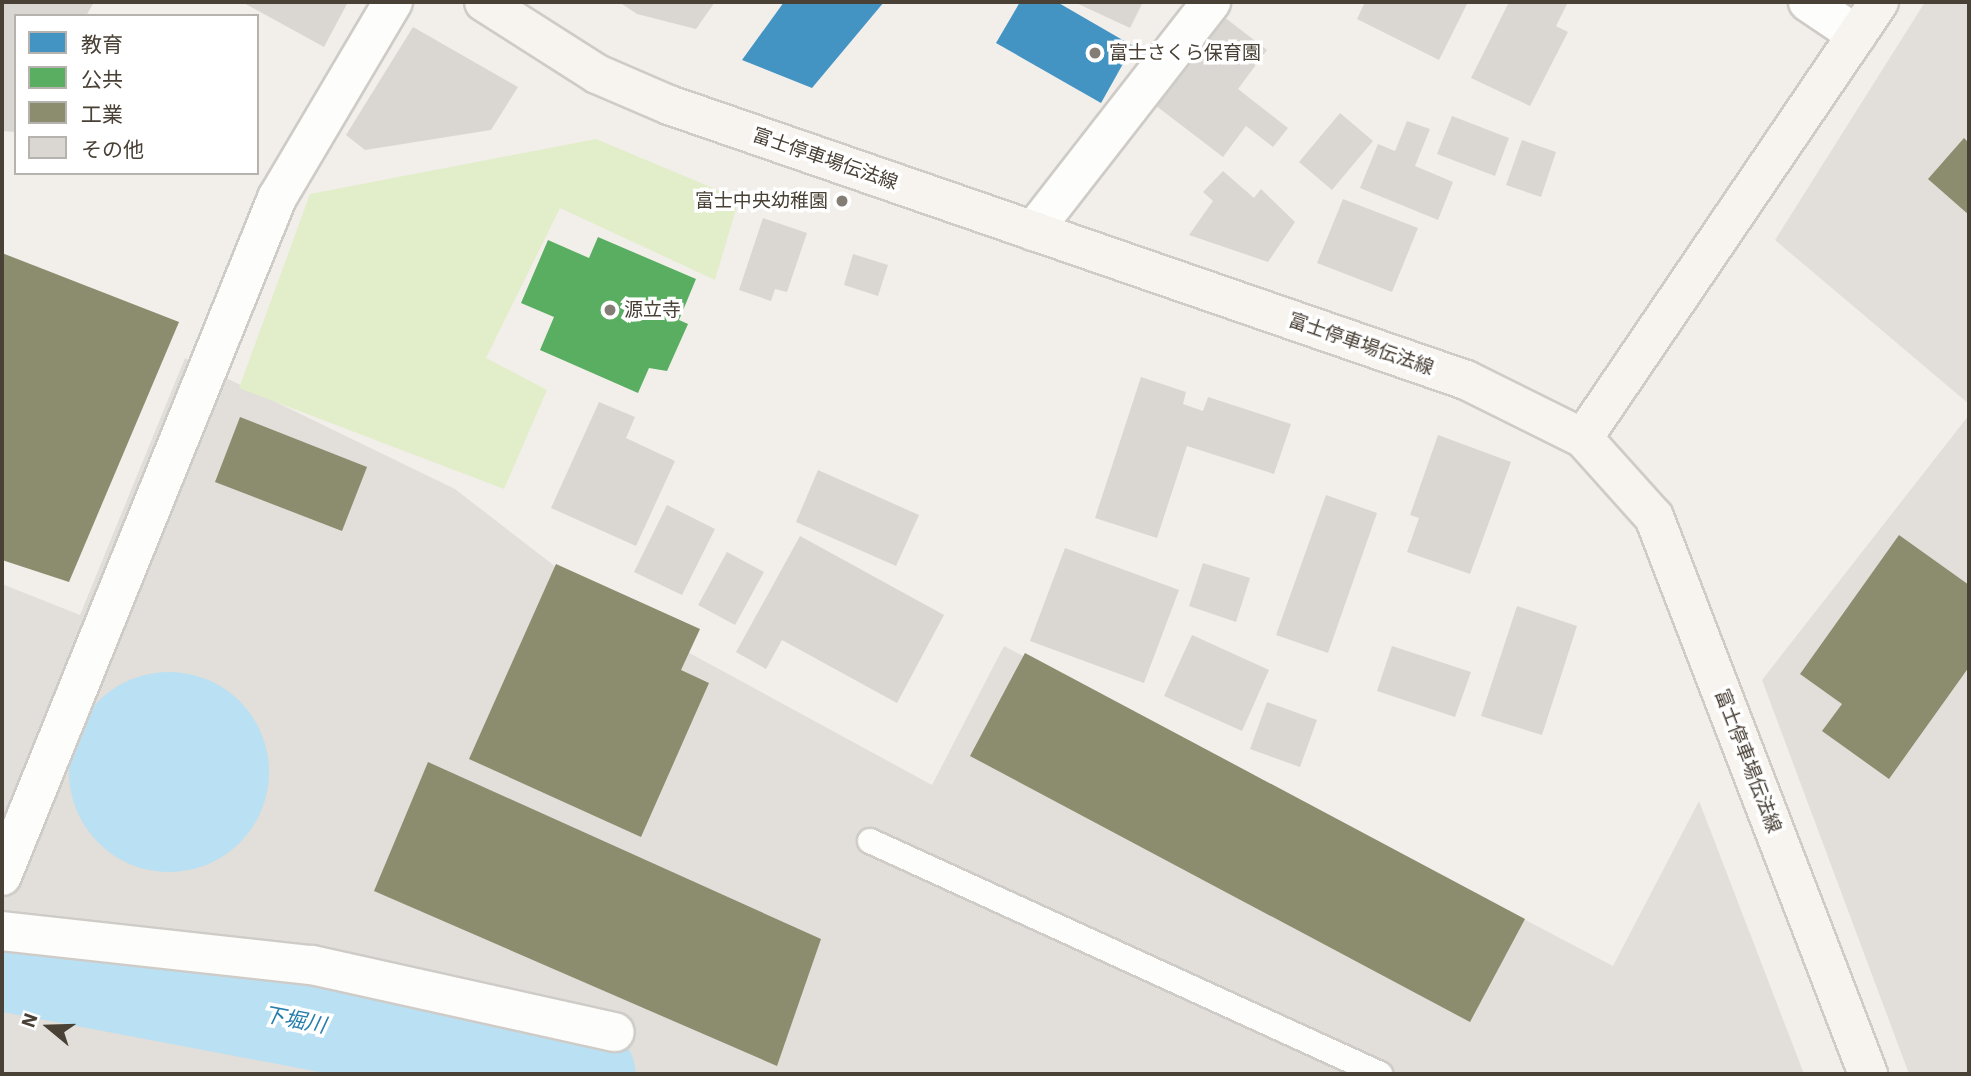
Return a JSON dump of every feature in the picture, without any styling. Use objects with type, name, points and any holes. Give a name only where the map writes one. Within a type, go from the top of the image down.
[{"type":"main road","name":"富士停車場伝法線","points":[[484,2],[597,74],[669,106],[1466,380],[1583,438],[1654,517],[1868,1074]]},
{"type":"main road","points":[[1583,438],[1879,2]]},
{"type":"street","points":[[2,876],[276,198],[393,2]]},
{"type":"street","points":[[1033,231],[1212,2]]},
{"type":"street","points":[[1808,2],[1857,35]]},
{"type":"street","points":[[2,931],[312,965],[614,1032]]},
{"type":"lane","points":[[870,841],[1380,1074]]},
{"type":"shaded area","points":[[1925,2],[1969,2],[1969,404],[1775,240]]},
{"type":"shaded area","points":[[185,358],[455,489],[614,612],[932,785],[1004,646],[1613,966],[1699,801],[1804,1074],[2,1074],[2,584],[80,615]]},
{"type":"shaded area","points":[[1969,415],[1969,1074],[1909,1074],[1762,680]]},
{"type":"green space","points":[[596,139],[739,199],[715,280],[560,208],[486,358],[547,390],[504,489],[239,388],[310,194]]},
{"type":"water","points":[[169,672],[189,674],[207,680],[240,701],[261,734],[267,752],[267,792],[261,810],[240,843],[207,864],[189,870],[169,872],[149,870],[131,864],[98,843],[77,810],[71,792],[69,772],[71,752],[77,734],[98,701],[131,680],[149,674]]},
{"type":"building: 教育","points":[[784,2],[884,2],[812,88],[742,60]]},
{"type":"building: 教育","points":[[1020,2],[1057,2],[1133,46],[1101,103],[996,43]]},
{"type":"building: 公共","name":"源立寺","points":[[598,237],[696,279],[679,320],[688,324],[667,371],[649,368],[638,393],[540,350],[554,317],[521,303],[548,240],[589,258]]},
{"type":"building: 工業","points":[[1964,138],[1969,143],[1969,215],[1928,179]]},
{"type":"building: 工業","points":[[2,253],[179,322],[69,582],[2,560]]},
{"type":"building: 工業","points":[[240,417],[367,467],[342,531],[215,482]]},
{"type":"building: 工業","points":[[1899,535],[1969,585],[1969,667],[1889,779],[1822,731],[1842,704],[1800,674]]},
{"type":"building: 工業","points":[[556,564],[700,629],[681,670],[709,683],[641,837],[469,759]]},
{"type":"building: 工業","points":[[1025,653],[1525,919],[1470,1022],[970,756]]},
{"type":"building: 工業","points":[[428,762],[821,939],[777,1066],[374,891]]},
{"type":"building: その他","points":[[2,2],[94,2],[87,14],[14,14],[14,132],[2,131]]},
{"type":"building: その他","points":[[242,2],[348,2],[324,47]]},
{"type":"building: その他","points":[[619,2],[715,2],[696,29],[637,14]]},
{"type":"building: その他","points":[[1074,2],[1143,2],[1130,28]]},
{"type":"building: その他","points":[[1365,2],[1468,2],[1439,60],[1357,19]]},
{"type":"building: その他","points":[[1509,2],[1567,4],[1556,26],[1568,32],[1530,106],[1471,78]]},
{"type":"building: その他","points":[[1219,13],[1267,50],[1238,89],[1288,128],[1273,147],[1246,126],[1223,157],[1151,102]]},
{"type":"building: その他","points":[[413,27],[518,87],[491,130],[365,150],[346,135]]},
{"type":"building: その他","points":[[1340,113],[1373,141],[1332,190],[1299,162]]},
{"type":"building: その他","points":[[1452,116],[1509,138],[1495,176],[1437,154]]},
{"type":"building: その他","points":[[1407,121],[1430,129],[1415,166],[1453,182],[1438,220],[1360,188],[1378,144],[1395,151]]},
{"type":"building: その他","points":[[1522,140],[1556,152],[1541,197],[1506,185]]},
{"type":"building: その他","points":[[1223,171],[1254,198],[1261,189],[1295,222],[1268,262],[1189,235],[1213,201],[1203,192]]},
{"type":"building: その他","points":[[1343,199],[1418,228],[1392,292],[1317,263]]},
{"type":"building: その他","points":[[763,218],[807,233],[787,292],[775,289],[771,301],[739,290]]},
{"type":"building: その他","points":[[853,254],[888,265],[878,296],[844,285]]},
{"type":"building: その他","points":[[1141,377],[1186,392],[1183,404],[1203,411],[1208,397],[1291,424],[1274,474],[1187,446],[1157,538],[1095,518]]},
{"type":"building: その他","points":[[599,402],[635,417],[626,438],[675,461],[636,546],[551,508]]},
{"type":"building: その他","points":[[1438,435],[1511,462],[1470,574],[1407,552],[1419,518],[1410,515]]},
{"type":"building: その他","points":[[818,470],[919,515],[896,566],[796,522]]},
{"type":"building: その他","points":[[1326,495],[1377,513],[1328,653],[1276,635]]},
{"type":"building: その他","points":[[667,505],[715,529],[682,595],[634,572]]},
{"type":"building: その他","points":[[800,536],[944,615],[897,703],[782,640],[766,669],[736,652]]},
{"type":"building: その他","points":[[1065,548],[1179,590],[1144,683],[1030,641]]},
{"type":"building: その他","points":[[727,552],[764,572],[735,625],[698,605]]},
{"type":"building: その他","points":[[1203,563],[1250,578],[1236,622],[1189,606]]},
{"type":"building: その他","points":[[1517,606],[1577,626],[1542,735],[1481,716]]},
{"type":"building: その他","points":[[1192,635],[1269,670],[1242,731],[1164,696]]},
{"type":"building: その他","points":[[1392,646],[1471,672],[1455,717],[1377,691]]},
{"type":"building: その他","points":[[1267,702],[1317,720],[1300,767],[1250,749]]},
{"type":"waterway","name":"下堀川","points":[[2,963],[588,1074]]},
{"type":"place","name":"富士さくら保育園","points":[[1095,53]]},
{"type":"place","name":"富士中央幼稚園","points":[[842,201]]},
{"type":"place","name":"源立寺","points":[[610,310]]}]
